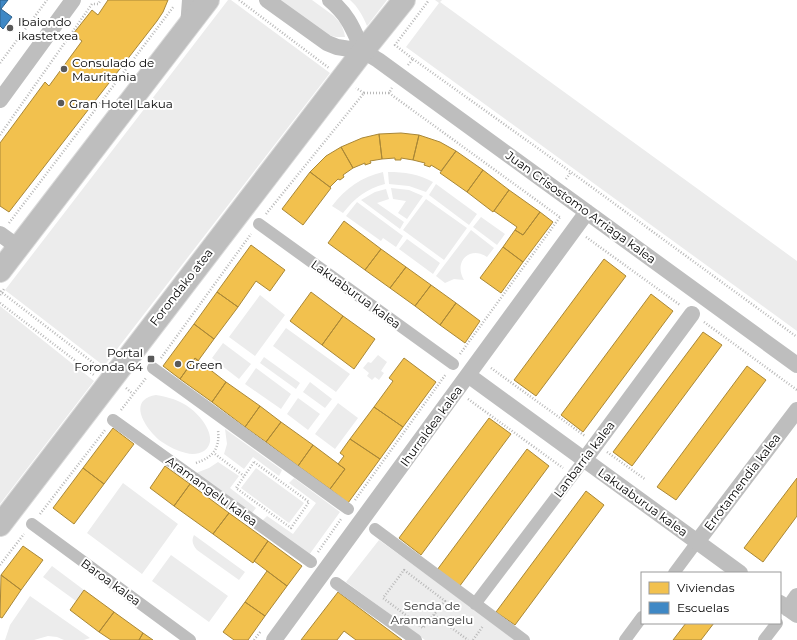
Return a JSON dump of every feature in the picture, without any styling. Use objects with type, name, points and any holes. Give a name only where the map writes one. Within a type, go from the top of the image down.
[{"type":"main road","points":[[0,271],[208,0]]},
{"type":"main road","name":"Forondako atea","points":[[0,525],[109,381],[404,0]]},
{"type":"street","points":[[0,100],[73,0]]},
{"type":"street","points":[[188,27],[190,0]]},
{"type":"street","points":[[267,0],[327,43],[337,47],[363,51]]},
{"type":"street","points":[[330,0],[347,18],[363,51]]},
{"type":"street","name":"Juan Crisostomo Arriaga kalea","points":[[363,51],[797,365]]},
{"type":"street","name":"Ihurraldea kalea","points":[[274,640],[587,212]]},
{"type":"street","name":"Lakuaburua kalea","points":[[259,224],[453,364]]},
{"type":"street","points":[[4,228],[18,247]]},
{"type":"street","name":"Lanbarria kalea","points":[[475,604],[692,314]]},
{"type":"street","points":[[153,368],[348,509]]},
{"type":"street","name":"Lakuaburua kalea","points":[[468,375],[739,572]]},
{"type":"street","name":"Errotamendia kalea","points":[[675,572],[797,410]]},
{"type":"street","name":"Aramangelu kalea","points":[[113,420],[310,562]]},
{"type":"street","name":"Baroa kalea","points":[[32,524],[190,640]]},
{"type":"street","points":[[375,529],[524,640]]},
{"type":"street","points":[[336,583],[416,640]]},
{"type":"street","points":[[625,640],[641,618]]},
{"type":"street","points":[[764,640],[776,624]]},
{"type":"path","points":[[0,63],[47,0]]},
{"type":"path","points":[[0,135],[92,4],[98,4],[101,0]]},
{"type":"path","points":[[4,228],[175,5],[176,0]]},
{"type":"path","points":[[239,0],[333,71]]},
{"type":"path","points":[[429,0],[395,45],[797,337]]},
{"type":"path","points":[[389,93],[413,58]]},
{"type":"path","points":[[355,88],[364,94],[389,93],[797,390]]},
{"type":"path","points":[[0,565],[153,368],[259,224],[364,94]]},
{"type":"path","points":[[0,291],[109,381]]},
{"type":"path","points":[[0,303],[109,381]]},
{"type":"path","points":[[464,349],[646,480]]},
{"type":"path","points":[[442,380],[573,475]]},
{"type":"path","points":[[178,467],[197,463],[214,453],[218,443],[215,413]]},
{"type":"path","points":[[215,454],[244,476]]},
{"type":"path","points":[[254,462],[310,502],[291,528],[236,488],[244,476],[254,462]]},
{"type":"path","points":[[310,562],[348,509]]},
{"type":"path","points":[[404,570],[445,601],[434,615],[423,628],[383,598],[404,570]]},
{"type":"path","points":[[434,615],[468,640]]},
{"type":"path","points":[[473,640],[491,616]]},
{"type":"green space","points":[[228,0],[231,0],[330,73],[104,366],[5,290]]},
{"type":"green space","points":[[278,0],[312,0],[334,16],[341,24],[345,37],[336,37],[324,34]]},
{"type":"green space","points":[[350,0],[387,0],[367,26],[360,12]]},
{"type":"green space","points":[[435,0],[442,0],[440,2],[797,261],[797,331],[406,47],[439,3]]},
{"type":"green space","points":[[383,172],[385,184],[361,195],[343,213],[332,206],[354,184],[375,174]]},
{"type":"green space","points":[[388,172],[411,174],[433,182],[426,192],[409,186],[389,184]]},
{"type":"green space","points":[[436,184],[477,214],[469,225],[429,195]]},
{"type":"green space","points":[[391,188],[409,190],[423,196],[407,219],[398,213],[406,201],[393,199]]},
{"type":"green space","points":[[386,189],[389,199],[377,203],[404,222],[400,229],[361,200],[375,192]]},
{"type":"green space","points":[[426,199],[467,228],[444,260],[403,230]]},
{"type":"green space","points":[[357,202],[403,236],[396,247],[383,238],[381,241],[346,216]]},
{"type":"green space","points":[[481,217],[505,234],[497,245],[473,227]]},
{"type":"green space","points":[[471,230],[494,248],[487,257],[475,253],[469,254],[465,257],[461,267],[461,273],[464,280],[454,279],[445,283],[436,276]]},
{"type":"green space","points":[[407,239],[440,263],[433,274],[399,249]]},
{"type":"green space","points":[[260,295],[285,315],[255,356],[229,337]]},
{"type":"green space","points":[[0,306],[94,381],[0,504]]},
{"type":"green space","points":[[286,328],[350,374],[336,392],[273,346]]},
{"type":"green space","points":[[223,343],[251,364],[239,379],[212,358]]},
{"type":"green space","points":[[378,355],[387,362],[381,371],[384,373],[379,380],[375,377],[372,380],[367,376],[369,373],[363,368],[368,362],[371,363]]},
{"type":"green space","points":[[264,357],[300,383],[296,389],[260,363]]},
{"type":"green space","points":[[256,368],[291,394],[281,409],[245,384]]},
{"type":"green space","points":[[310,382],[332,399],[325,408],[303,392]]},
{"type":"green space","points":[[156,395],[178,401],[190,408],[199,416],[210,434],[208,446],[204,451],[188,454],[162,442],[150,431],[145,424],[140,409],[142,403],[147,398]]},
{"type":"green space","points":[[298,398],[320,414],[308,430],[287,414]]},
{"type":"green space","points":[[338,403],[358,418],[335,449],[315,434]]},
{"type":"green space","points":[[225,429],[282,470],[279,476],[253,457],[244,469],[224,454],[227,444]]},
{"type":"green space","points":[[218,462],[239,476],[230,488],[256,508],[252,513],[196,473],[209,468]]},
{"type":"green space","points":[[256,468],[304,503],[289,523],[241,488]]},
{"type":"green space","points":[[294,478],[340,512],[309,555],[262,521],[267,516],[293,534],[316,503],[289,483]]},
{"type":"green space","points":[[123,483],[178,524],[142,574],[87,533]]},
{"type":"green space","points":[[194,535],[245,572],[239,580],[197,550],[193,543]]},
{"type":"green space","name":"Senda de Aranmangelu","points":[[379,540],[517,640],[425,640],[346,582]]},
{"type":"green space","points":[[171,555],[228,596],[209,622],[152,581]]},
{"type":"green space","points":[[52,566],[84,590],[76,601],[43,577]]},
{"type":"green space","points":[[30,596],[90,638],[84,640],[64,640],[57,637],[48,636],[34,640],[5,640],[10,625]]},
{"type":"building: Viviendas","name":"Gran Hotel Lakua","points":[[108,0],[168,0],[157,21],[9,212],[0,206],[0,143],[45,82],[49,86],[82,41],[73,34],[92,10],[98,15]]},
{"type":"building: Viviendas","points":[[401,133],[419,135],[413,160],[401,158],[401,160],[395,160],[395,158],[382,159],[379,134]]},
{"type":"building: Viviendas","points":[[379,134],[382,159],[370,161],[371,163],[365,165],[365,163],[353,168],[341,147],[362,138]]},
{"type":"building: Viviendas","points":[[419,135],[440,142],[456,151],[441,171],[431,165],[430,167],[424,165],[425,163],[413,160]]},
{"type":"building: Viviendas","points":[[341,147],[353,168],[343,175],[344,177],[340,180],[338,179],[330,187],[310,172],[326,156]]},
{"type":"building: Viviendas","points":[[456,151],[483,170],[467,192],[440,173]]},
{"type":"building: Viviendas","points":[[483,170],[509,190],[493,212],[467,192]]},
{"type":"building: Viviendas","points":[[310,172],[331,188],[303,225],[282,209]]},
{"type":"building: Viviendas","points":[[509,190],[540,212],[523,235],[515,230],[517,227],[494,211]]},
{"type":"building: Viviendas","points":[[540,212],[553,222],[523,262],[503,247],[515,230],[523,235]]},
{"type":"building: Viviendas","points":[[344,221],[381,249],[365,270],[328,243]]},
{"type":"building: Viviendas","points":[[251,245],[285,270],[270,291],[256,281],[238,307],[217,292]]},
{"type":"building: Viviendas","points":[[503,247],[523,262],[501,293],[480,278]]},
{"type":"building: Viviendas","points":[[381,249],[406,267],[390,288],[365,270]]},
{"type":"building: Viviendas","points":[[604,259],[626,276],[536,396],[514,380]]},
{"type":"building: Viviendas","points":[[406,267],[431,285],[415,306],[390,288]]},
{"type":"building: Viviendas","points":[[431,285],[456,303],[440,325],[415,306]]},
{"type":"building: Viviendas","points":[[217,292],[238,307],[214,339],[194,324]]},
{"type":"building: Viviendas","points":[[311,292],[343,316],[322,345],[290,321]]},
{"type":"building: Viviendas","points":[[651,294],[673,311],[583,432],[561,415]]},
{"type":"building: Viviendas","points":[[456,303],[480,321],[465,343],[440,325]]},
{"type":"building: Viviendas","points":[[343,316],[375,339],[354,369],[322,345]]},
{"type":"building: Viviendas","points":[[194,324],[214,339],[198,361],[195,358],[180,379],[163,366]]},
{"type":"building: Viviendas","points":[[703,332],[722,345],[632,466],[613,452]]},
{"type":"building: Viviendas","points":[[195,358],[226,382],[212,402],[180,379]]},
{"type":"building: Viviendas","points":[[404,358],[436,382],[403,427],[374,407],[393,381],[389,378]]},
{"type":"building: Viviendas","points":[[747,366],[766,380],[676,500],[657,487]]},
{"type":"building: Viviendas","points":[[226,382],[260,406],[245,427],[212,402]]},
{"type":"building: Viviendas","points":[[260,406],[281,422],[266,442],[245,427]]},
{"type":"building: Viviendas","points":[[374,407],[403,427],[380,459],[350,439]]},
{"type":"building: Viviendas","points":[[489,418],[511,434],[421,555],[399,538]]},
{"type":"building: Viviendas","points":[[281,422],[313,445],[298,466],[266,442]]},
{"type":"building: Viviendas","points":[[113,428],[134,444],[104,484],[83,468]]},
{"type":"building: Viviendas","points":[[350,439],[380,459],[348,503],[330,489],[345,469],[338,464],[344,456],[340,453]]},
{"type":"building: Viviendas","points":[[313,445],[345,469],[330,489],[298,466]]},
{"type":"building: Viviendas","points":[[527,449],[549,466],[459,587],[437,570]]},
{"type":"building: Viviendas","points":[[165,466],[190,484],[174,506],[150,488]]},
{"type":"building: Viviendas","points":[[83,468],[104,484],[74,524],[53,508]]},
{"type":"building: Viviendas","points":[[797,478],[797,516],[763,562],[744,548]]},
{"type":"building: Viviendas","points":[[190,484],[229,513],[213,534],[174,506]]},
{"type":"building: Viviendas","points":[[586,491],[604,505],[515,625],[496,612]]},
{"type":"building: Viviendas","points":[[229,513],[268,541],[253,563],[213,534]]},
{"type":"building: Viviendas","points":[[268,541],[302,566],[287,586],[254,561]]},
{"type":"building: Viviendas","points":[[23,546],[43,560],[21,590],[1,575]]},
{"type":"building: Viviendas","points":[[267,571],[287,586],[265,616],[245,602]]},
{"type":"building: Viviendas","points":[[1,575],[21,590],[2,618],[0,617]]},
{"type":"building: Viviendas","points":[[84,590],[114,612],[99,632],[70,610]]},
{"type":"building: Viviendas","points":[[338,592],[402,640],[356,640],[344,631],[337,640],[301,640]]},
{"type":"building: Viviendas","points":[[245,602],[265,616],[248,640],[234,640],[223,632]]},
{"type":"building: Viviendas","points":[[114,612],[143,633],[139,640],[111,640],[99,632]]},
{"type":"building: Viviendas","points":[[685,624],[713,624],[701,640],[673,640]]},
{"type":"building: Viviendas","points":[[143,633],[153,640],[139,640]]},
{"type":"building: Escuelas","points":[[0,0],[8,0],[1,9],[12,17],[3,29],[0,26]]},
{"type":"place","name":"Ibaiondo ikastetxea","points":[[10,28]]},
{"type":"place","name":"Consulado de Mauritania","points":[[64,69]]},
{"type":"place","name":"Gran Hotel Lakua","points":[[61,103]]},
{"type":"place","name":"Portal Foronda 64","points":[[151,359]]},
{"type":"place","name":"Green","points":[[178,364]]}]
